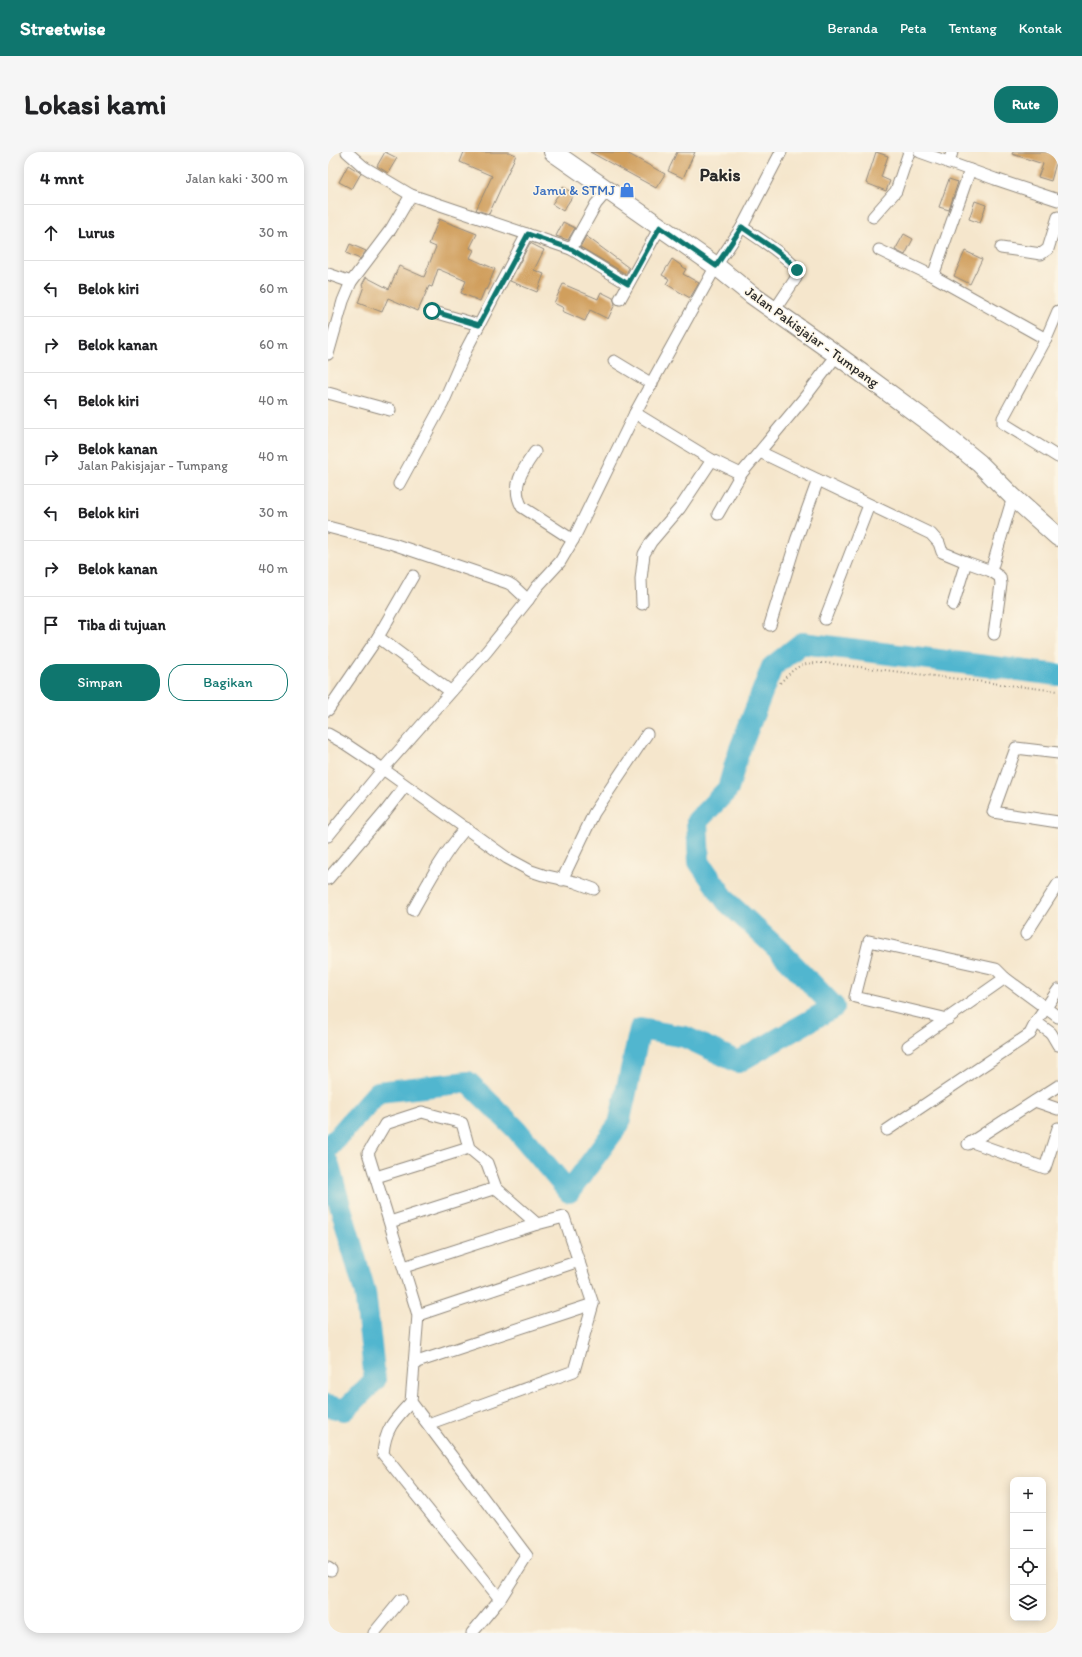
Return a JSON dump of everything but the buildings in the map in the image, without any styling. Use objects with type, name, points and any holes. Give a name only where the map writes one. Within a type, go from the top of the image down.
[{"type":"main road","name":"Jalan Pakisjajar - Tumpang","points":[[554,152],[716,266],[774,311],[931,424],[967,453],[1058,537]]},
{"type":"street","points":[[347,152],[364,167],[410,195],[571,249],[628,284]]},
{"type":"street","points":[[328,836],[450,691],[487,651],[537,587],[560,562],[573,540],[635,413],[716,266],[742,227],[781,152]]},
{"type":"street","points":[[873,217],[896,191],[909,152]]},
{"type":"street","points":[[920,152],[950,157],[970,170],[1058,200]]},
{"type":"street","points":[[932,276],[970,170]]},
{"type":"street","points":[[571,249],[596,204],[608,190]]},
{"type":"street","points":[[328,354],[343,301],[351,282],[391,229],[410,195]]},
{"type":"street","points":[[1001,248],[1041,254],[1045,252],[1048,249],[1058,217]]},
{"type":"street","points":[[620,300],[660,227]]},
{"type":"street","points":[[742,227],[784,258],[797,270],[796,278],[774,311]]},
{"type":"street","points":[[399,484],[443,403],[479,325],[528,234]]},
{"type":"street","points":[[879,250],[932,276],[1046,339]]},
{"type":"street","points":[[328,274],[351,282]]},
{"type":"street","points":[[432,311],[479,325]]},
{"type":"street","points":[[1058,311],[1046,339],[1003,418],[1003,423],[1058,457]]},
{"type":"street","points":[[718,514],[741,474],[805,397],[837,355]]},
{"type":"street","points":[[614,361],[652,384]]},
{"type":"street","points":[[328,393],[390,410]]},
{"type":"street","points":[[635,413],[712,460],[741,474]]},
{"type":"street","points":[[535,452],[521,473],[518,482],[518,500],[522,508],[573,540]]},
{"type":"street","points":[[760,452],[931,534],[939,542],[942,552],[991,570],[1000,577],[1001,584],[994,634]]},
{"type":"street","points":[[642,604],[641,579],[644,554],[651,542],[680,508],[712,460]]},
{"type":"street","points":[[770,625],[803,519],[818,480]]},
{"type":"street","points":[[991,570],[1013,497]]},
{"type":"street","points":[[825,619],[870,505]]},
{"type":"street","points":[[328,527],[393,544],[508,583],[514,586],[528,600]]},
{"type":"street","points":[[952,605],[966,562]]},
{"type":"street","points":[[328,710],[378,637],[413,576]]},
{"type":"street","points":[[378,637],[450,691]]},
{"type":"street","points":[[328,734],[383,769],[506,858],[531,871],[594,889]]},
{"type":"street","points":[[562,880],[594,813],[647,734]]},
{"type":"street","points":[[1058,753],[1016,748],[993,812],[1058,822]]},
{"type":"street","points":[[328,879],[405,786]]},
{"type":"street","points":[[413,910],[436,869],[452,845],[466,828]]},
{"type":"street","points":[[1026,934],[1058,884]]},
{"type":"street","points":[[948,1019],[855,997],[869,941],[996,969],[1005,978],[1058,1018]]},
{"type":"street","points":[[908,1046],[1005,978]]},
{"type":"street","points":[[887,1130],[1030,1034],[1036,1022],[1058,990]]},
{"type":"street","points":[[1036,1022],[1051,1033],[1058,1045]]},
{"type":"street","points":[[1051,1033],[1058,1023]]},
{"type":"street","points":[[1058,1086],[969,1143],[1045,1168],[1058,1128]]},
{"type":"street","points":[[1035,1101],[1058,1109]]},
{"type":"street","points":[[500,1599],[383,1454],[384,1439],[400,1413],[411,1402],[418,1315],[368,1153],[385,1124],[422,1112],[462,1123],[469,1148],[487,1163],[496,1188],[537,1224]]},
{"type":"street","points":[[376,1178],[469,1148]]},
{"type":"street","points":[[390,1222],[496,1188]]},
{"type":"street","points":[[404,1267],[537,1224],[564,1217],[593,1304],[574,1371],[428,1424]]},
{"type":"street","points":[[418,1315],[579,1261]]},
{"type":"street","points":[[414,1363],[593,1304]]},
{"type":"street","points":[[411,1402],[527,1556],[500,1599],[472,1633]]},
{"type":"street","points":[[374,1633],[400,1600]]},
{"type":"path","points":[[780,683],[793,669],[801,665],[808,663],[826,663],[1058,691]]},
{"type":"waterway","points":[[328,1148],[378,1092],[468,1082],[516,1129],[569,1192],[619,1124],[640,1029],[685,1037],[738,1062],[834,1007],[781,952],[727,902],[699,862],[697,821],[728,789],[738,754],[772,667],[802,643],[1058,675]]},
{"type":"waterway","points":[[328,1163],[365,1292],[375,1380],[345,1410],[328,1406]]},
{"type":"place","name":"Jamu & STMJ","points":[[627,190]]},
{"type":"district","name":"Pakis","points":[[720,175]]},
{"type":"route","points":[[432,311],[479,325],[528,234],[571,249],[628,284],[660,227],[716,266],[742,227],[784,258],[797,270]]}]
